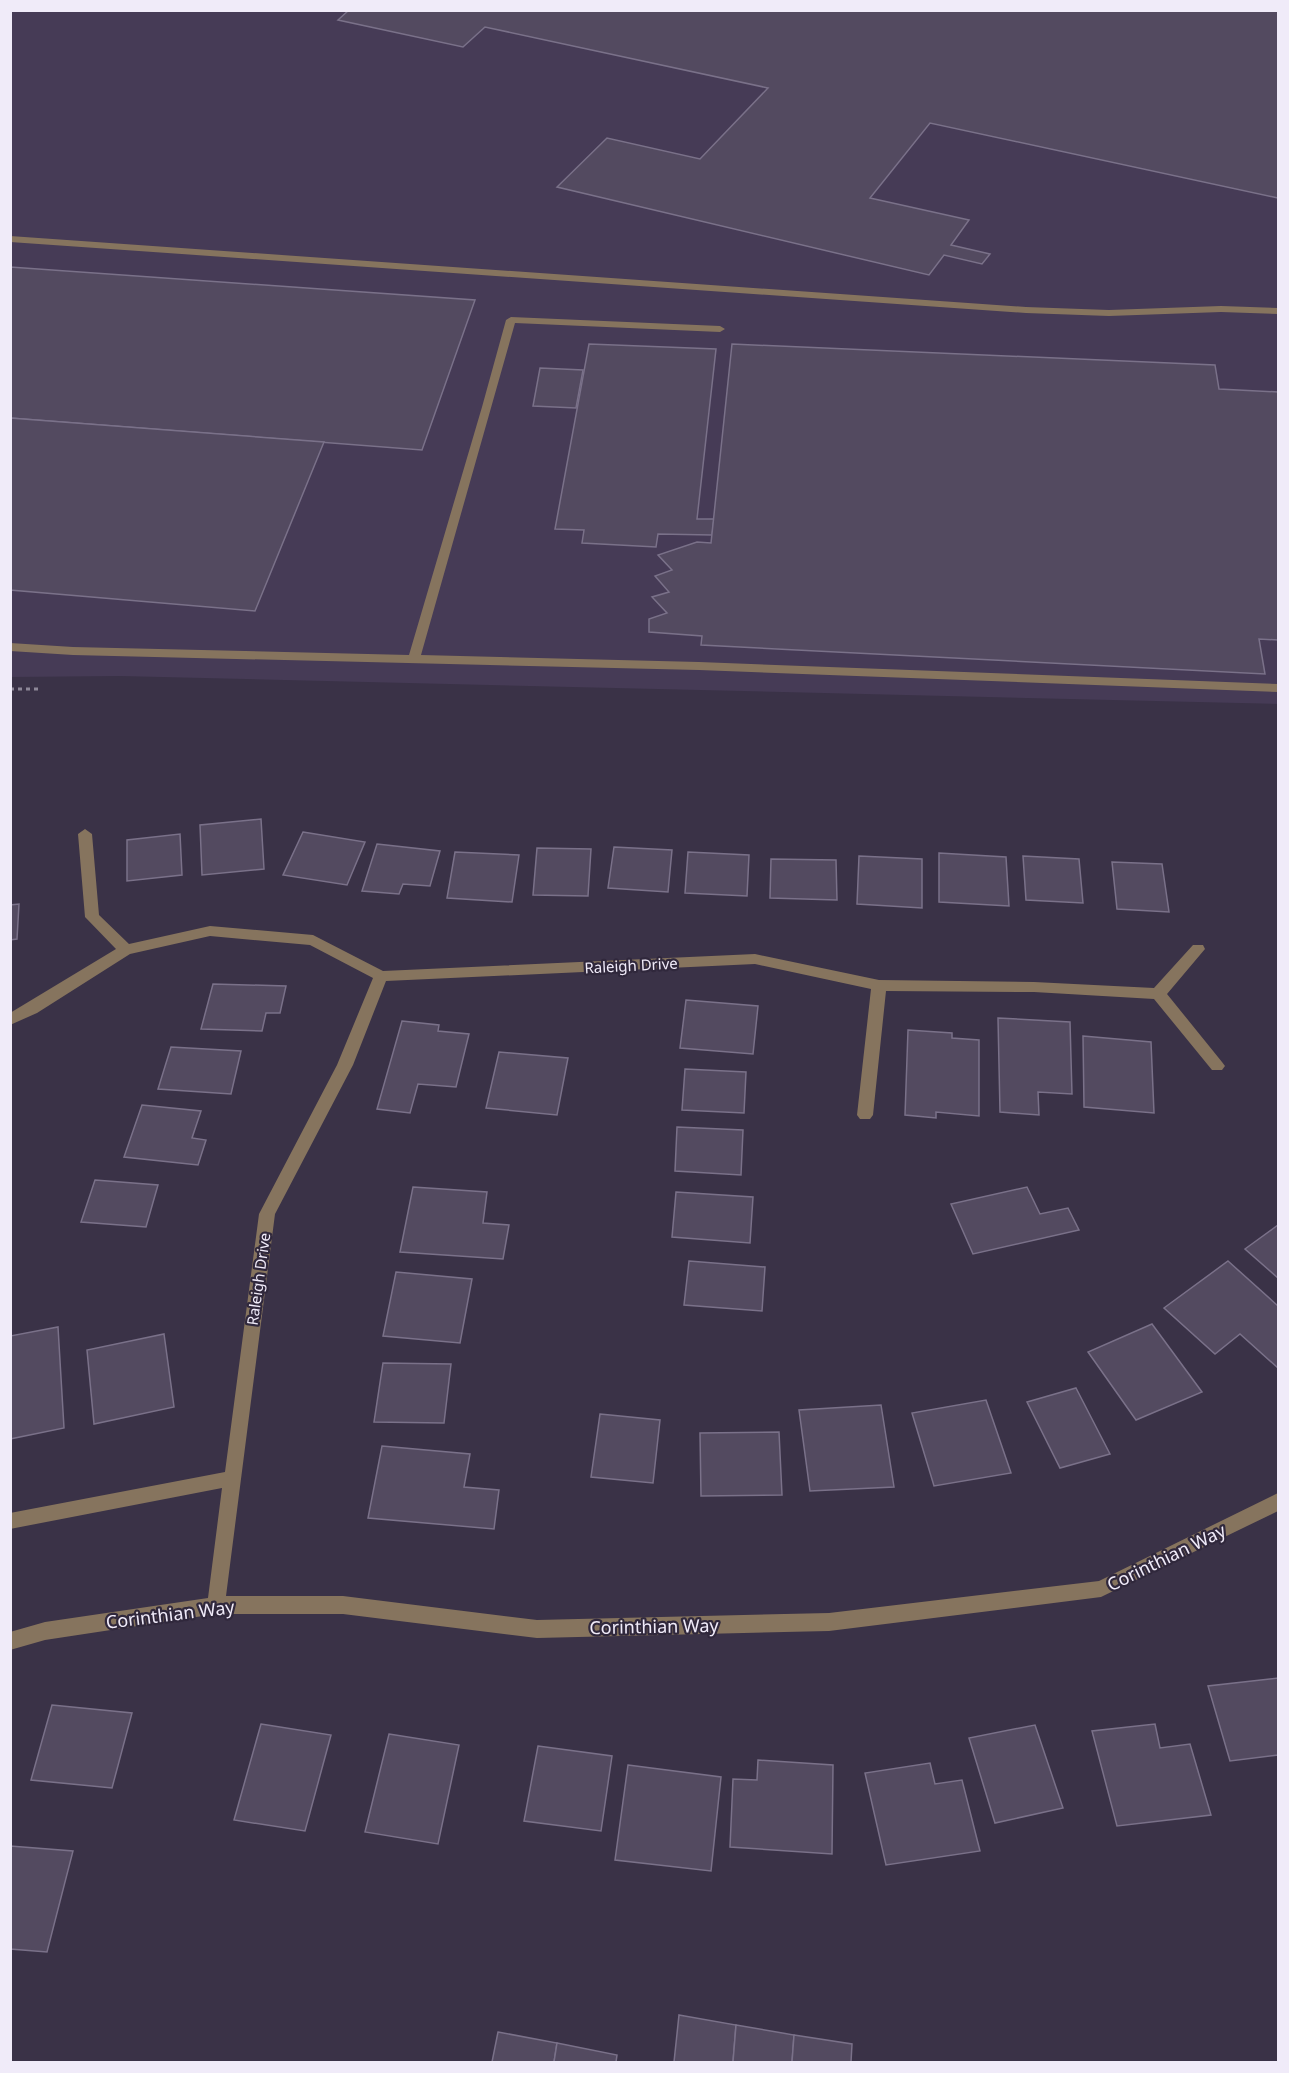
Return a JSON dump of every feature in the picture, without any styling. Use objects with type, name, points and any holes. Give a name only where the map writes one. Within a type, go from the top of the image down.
[{"type":"street","points":[[10,239],[1026,310],[1109,313],[1221,309],[1278,311]]},
{"type":"street","points":[[414,659],[489,407],[511,320],[720,329]]},
{"type":"street","points":[[10,647],[73,651],[699,666],[1278,688]]},
{"type":"street","points":[[85,834],[92,917],[126,950]]},
{"type":"street","points":[[10,1020],[32,1010],[126,950],[210,931],[313,940],[381,976]]},
{"type":"street","points":[[1198,950],[1158,994],[1217,1066]]},
{"type":"street","name":"Raleigh Drive","points":[[216,1605],[267,1214],[345,1065],[381,976],[755,959],[879,985],[1034,987],[1158,994]]},
{"type":"street","points":[[865,1115],[879,985]]},
{"type":"street","points":[[10,1521],[232,1478]]},
{"type":"street","name":"Corinthian Way","points":[[10,1641],[45,1631],[216,1605],[343,1605],[537,1629],[830,1622],[1101,1589],[1269,1508],[1278,1501]]},
{"type":"shaded area","points":[[10,11],[1278,11],[1278,704],[120,676],[11,677]]},
{"type":"building","points":[[349,10],[1278,10],[1278,198],[930,123],[870,198],[969,220],[951,245],[990,254],[982,264],[944,255],[929,275],[557,187],[607,138],[700,159],[768,88],[485,27],[463,47],[338,20]]},
{"type":"building","points":[[10,267],[475,300],[422,450],[10,418]]},
{"type":"building","points":[[589,344],[716,349],[697,519],[714,519],[712,535],[658,534],[656,547],[582,543],[584,530],[555,529]]},
{"type":"building","points":[[732,344],[1215,365],[1219,389],[1278,392],[1278,640],[1259,639],[1265,674],[701,645],[702,636],[649,632],[649,619],[667,613],[652,597],[669,592],[655,576],[672,570],[658,555],[697,542],[711,543]]},
{"type":"building","points":[[540,368],[583,370],[576,408],[533,406]]},
{"type":"building","points":[[10,418],[324,442],[255,611],[10,590]]},
{"type":"building","points":[[261,819],[264,869],[202,875],[200,825]]},
{"type":"building","points":[[303,832],[365,842],[347,885],[283,875]]},
{"type":"building","points":[[180,834],[182,875],[127,881],[127,840]]},
{"type":"building","points":[[377,844],[440,851],[430,886],[403,884],[399,894],[362,891]]},
{"type":"building","points":[[614,847],[672,850],[668,892],[608,888]]},
{"type":"building","points":[[537,848],[591,849],[588,896],[533,895]]},
{"type":"building","points":[[455,852],[519,855],[512,902],[447,898]]},
{"type":"building","points":[[688,852],[749,855],[747,896],[685,893]]},
{"type":"building","points":[[939,853],[1006,857],[1009,906],[939,902]]},
{"type":"building","points":[[859,856],[922,859],[922,908],[857,904]]},
{"type":"building","points":[[1023,856],[1079,859],[1083,903],[1026,900]]},
{"type":"building","points":[[771,859],[836,860],[837,900],[770,898]]},
{"type":"building","points":[[1112,862],[1162,864],[1169,912],[1117,909]]},
{"type":"building","points":[[19,904],[17,939],[10,940],[10,905]]},
{"type":"building","points":[[213,984],[286,986],[280,1013],[266,1013],[262,1031],[201,1029]]},
{"type":"building","points":[[686,1000],[758,1006],[753,1054],[680,1048]]},
{"type":"building","points":[[998,1018],[1070,1022],[1072,1094],[1038,1092],[1039,1115],[1000,1112]]},
{"type":"building","points":[[402,1021],[439,1025],[438,1031],[469,1034],[456,1087],[418,1084],[410,1113],[377,1109]]},
{"type":"building","points":[[908,1030],[952,1033],[952,1038],[979,1040],[979,1116],[936,1112],[936,1118],[905,1115]]},
{"type":"building","points":[[1083,1036],[1151,1042],[1154,1113],[1084,1107]]},
{"type":"building","points":[[171,1047],[241,1051],[231,1094],[158,1089]]},
{"type":"building","points":[[499,1052],[568,1058],[557,1115],[486,1108]]},
{"type":"building","points":[[685,1069],[746,1072],[744,1113],[682,1110]]},
{"type":"building","points":[[142,1105],[201,1111],[192,1138],[206,1140],[198,1165],[124,1157]]},
{"type":"building","points":[[677,1127],[743,1130],[741,1175],[675,1171]]},
{"type":"building","points":[[95,1180],[158,1185],[146,1227],[81,1222]]},
{"type":"building","points":[[413,1187],[487,1192],[483,1223],[509,1225],[503,1259],[400,1252]]},
{"type":"building","points":[[1027,1187],[1040,1214],[1068,1208],[1079,1230],[973,1254],[951,1204]]},
{"type":"building","points":[[676,1192],[753,1197],[750,1243],[672,1237]]},
{"type":"building","points":[[1278,1225],[1278,1278],[1245,1249]]},
{"type":"building","points":[[689,1261],[765,1267],[762,1311],[684,1305]]},
{"type":"building","points":[[1228,1261],[1278,1306],[1278,1368],[1240,1334],[1215,1354],[1164,1308]]},
{"type":"building","points":[[396,1272],[472,1279],[460,1343],[383,1336]]},
{"type":"building","points":[[1152,1324],[1202,1392],[1136,1420],[1088,1352]]},
{"type":"building","points":[[58,1327],[64,1428],[10,1439],[10,1336]]},
{"type":"building","points":[[164,1334],[174,1407],[94,1424],[87,1350]]},
{"type":"building","points":[[383,1363],[451,1364],[444,1423],[374,1422]]},
{"type":"building","points":[[1076,1388],[1110,1454],[1060,1468],[1027,1402]]},
{"type":"building","points":[[986,1400],[1011,1473],[934,1486],[912,1413]]},
{"type":"building","points":[[881,1405],[894,1487],[810,1491],[799,1410]]},
{"type":"building","points":[[600,1414],[660,1420],[653,1483],[591,1477]]},
{"type":"building","points":[[779,1432],[782,1495],[701,1496],[700,1433]]},
{"type":"building","points":[[382,1446],[470,1454],[464,1487],[499,1490],[494,1529],[368,1518]]},
{"type":"building","points":[[1278,1678],[1278,1755],[1230,1761],[1208,1686]]},
{"type":"building","points":[[52,1705],[132,1713],[112,1788],[31,1780]]},
{"type":"building","points":[[261,1724],[331,1735],[305,1831],[234,1820]]},
{"type":"building","points":[[1155,1724],[1160,1748],[1190,1744],[1211,1815],[1117,1826],[1092,1731]]},
{"type":"building","points":[[1035,1725],[1063,1808],[995,1823],[969,1738]]},
{"type":"building","points":[[389,1734],[459,1745],[438,1844],[365,1832]]},
{"type":"building","points":[[538,1746],[612,1756],[601,1831],[524,1821]]},
{"type":"building","points":[[758,1760],[833,1765],[832,1854],[730,1847],[733,1779],[757,1780]]},
{"type":"building","points":[[930,1763],[935,1784],[962,1780],[980,1851],[886,1865],[865,1773]]},
{"type":"building","points":[[628,1765],[721,1777],[711,1871],[615,1860]]},
{"type":"building","points":[[10,1846],[73,1851],[47,1952],[10,1949]]},
{"type":"building","points":[[679,2015],[736,2025],[733,2062],[674,2062]]},
{"type":"building","points":[[736,2025],[794,2035],[792,2062],[733,2062]]},
{"type":"building","points":[[498,2032],[557,2043],[554,2062],[492,2062]]},
{"type":"building","points":[[794,2035],[852,2044],[851,2062],[792,2062]]},
{"type":"building","points":[[557,2043],[617,2055],[616,2062],[554,2062]]}]
